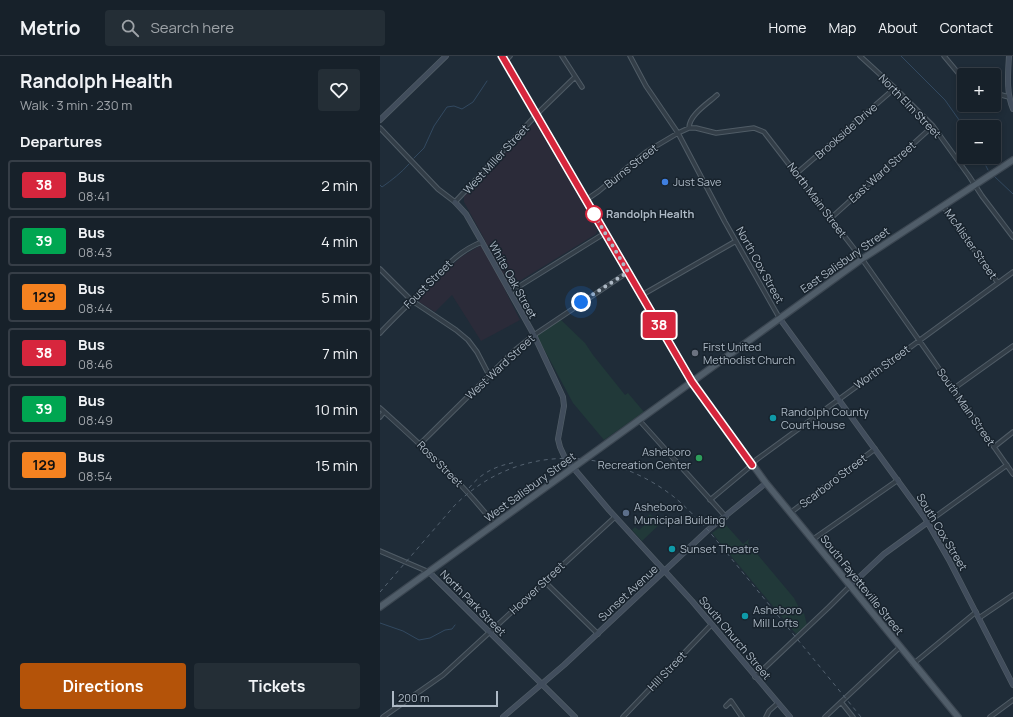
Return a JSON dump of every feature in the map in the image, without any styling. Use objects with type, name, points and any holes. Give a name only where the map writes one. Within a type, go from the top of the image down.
[{"type":"main road","points":[[380,120],[446,56]]},
{"type":"main road","points":[[1009,56],[1009,97],[1012,102],[1013,109]]},
{"type":"main road","name":"South Fayetteville Street","points":[[503,59],[692,382],[766,484],[850,586],[867,604],[913,664],[958,717]]},
{"type":"main road","name":"East Salisbury Street","points":[[692,382],[862,259],[1013,160]]},
{"type":"main road","name":"White Oak Street","points":[[455,202],[466,214],[534,335],[563,397],[564,406],[558,439],[565,458],[615,517]]},
{"type":"main road","name":"North Cox Street","points":[[780,319],[838,399]]},
{"type":"main road","name":"West Salisbury Street","points":[[380,607],[692,382]]},
{"type":"main road","name":"South Cox Street","points":[[838,399],[928,522],[942,545],[1013,685]]},
{"type":"main road","name":"Sunset Avenue","points":[[503,717],[598,634],[708,530],[766,484]]},
{"type":"main road","name":"South Church Street","points":[[615,517],[665,572],[790,717]]},
{"type":"main road","points":[[850,586],[884,554],[928,522]]},
{"type":"main road","name":"North Park Street","points":[[429,572],[575,717]]},
{"type":"street","points":[[503,59],[510,56]]},
{"type":"street","points":[[562,56],[574,78],[582,88]]},
{"type":"street","name":"North Cox Street","points":[[630,56],[646,86],[678,133],[780,319]]},
{"type":"street","name":"North Elm Street","points":[[860,56],[933,126],[974,185],[1013,237]]},
{"type":"street","points":[[944,56],[957,72]]},
{"type":"street","name":"West Miller Street","points":[[455,202],[574,78]]},
{"type":"street","name":"Brookside Drive","points":[[797,173],[895,88]]},
{"type":"street","points":[[689,128],[689,123],[695,115],[717,95]]},
{"type":"street","points":[[1001,95],[1009,97]]},
{"type":"street","name":"East Ward Street","points":[[831,218],[933,126]]},
{"type":"street","name":"White Oak Street","points":[[380,128],[438,189],[455,202]]},
{"type":"street","name":"Burns Street","points":[[586,200],[599,192],[646,152],[689,128]]},
{"type":"street","name":"North Main Street","points":[[689,128],[696,128],[716,133],[751,129],[764,132],[862,259],[919,340]]},
{"type":"street","name":"McAlister Street","points":[[943,206],[998,283]]},
{"type":"street","points":[[510,292],[605,233]]},
{"type":"street","points":[[642,295],[736,241]]},
{"type":"street","name":"Foust Street","points":[[380,333],[411,300],[456,257],[476,244],[482,242]]},
{"type":"street","points":[[380,269],[411,300],[456,330],[468,340],[489,375]]},
{"type":"street","name":"West Ward Street","points":[[420,444],[514,351],[534,335],[628,272]]},
{"type":"street","name":"Worth Street","points":[[710,500],[756,460],[1013,272]]},
{"type":"street","name":"South Main Street","points":[[919,340],[1013,474]]},
{"type":"street","points":[[953,390],[1013,346]]},
{"type":"street","name":"Ross Street","points":[[380,408],[448,471],[479,504],[495,525]]},
{"type":"street","points":[[380,417],[384,412]]},
{"type":"street","points":[[640,420],[726,517]]},
{"type":"street","points":[[994,447],[1013,432]]},
{"type":"street","name":"Scarboro Street","points":[[790,513],[875,449]]},
{"type":"street","points":[[928,522],[1006,465]]},
{"type":"street","points":[[812,540],[898,480]]},
{"type":"street","name":"Hoover Street","points":[[383,717],[443,674],[615,517]]},
{"type":"street","name":"North Park Street","points":[[380,550],[429,572]]},
{"type":"street","points":[[544,581],[598,634]]},
{"type":"street","points":[[755,676],[850,586]]},
{"type":"street","points":[[979,618],[1013,595]]},
{"type":"street","points":[[913,664],[976,612]]},
{"type":"street","name":"Hill Street","points":[[623,717],[711,625]]},
{"type":"street","points":[[824,717],[900,647]]},
{"type":"street","points":[[990,717],[1013,700]]},
{"type":"street","points":[[726,706],[731,701],[742,717]]},
{"type":"street","points":[[841,702],[853,717]]},
{"type":"street","points":[[766,717],[778,703]]},
{"type":"shaded area","name":"Randolph Health","points":[[533,124],[536,124],[598,229],[596,234],[505,290],[520,320],[481,341],[452,295],[435,312],[419,302],[418,298],[461,257],[486,242],[464,202],[464,196]]},
{"type":"green space","points":[[560,319],[585,343],[625,395],[628,393],[644,412],[604,440],[573,403],[537,336]]},
{"type":"green space","points":[[650,514],[655,519],[658,518],[661,523],[642,541],[632,530],[635,527],[639,530],[647,523],[645,519]]},
{"type":"green space","points":[[723,525],[726,525],[743,544],[749,539],[748,543],[794,598],[802,614],[804,613],[807,625],[796,634],[712,533]]},
{"type":"waterway","points":[[901,56],[945,100],[959,120]]},
{"type":"waterway","points":[[414,158],[424,148],[434,126],[447,107],[454,106],[462,109],[473,102],[487,81]]},
{"type":"waterway","points":[[380,185],[382,187],[409,164]]},
{"type":"waterway","points":[[986,166],[988,170]]},
{"type":"waterway","points":[[994,176],[1013,194]]},
{"type":"waterway","points":[[380,623],[403,631],[419,640],[430,638],[445,630],[452,629],[455,625]]},
{"type":"railway","points":[[380,592],[455,505],[478,486],[503,472],[530,463],[558,459],[585,459],[613,465],[640,476],[666,491],[708,530],[861,717]]},
{"type":"railway","points":[[469,488],[474,482],[490,470],[516,462]]},
{"type":"bus line","name":"38","points":[[502,56],[692,382],[752,465]]},
{"type":"place","name":"Just Save","points":[[665,182]]},
{"type":"place","name":"Randolph Health","points":[[594,214]]},
{"type":"place","name":"First United Methodist Church","points":[[695,353]]},
{"type":"place","name":"Randolph County Court House","points":[[773,418]]},
{"type":"place","name":"Asheboro Recreation Center","points":[[699,458]]},
{"type":"place","name":"Asheboro Municipal Building","points":[[626,513]]},
{"type":"place","name":"Sunset Theatre","points":[[672,549]]},
{"type":"place","name":"Asheboro Mill Lofts","points":[[745,616]]},
{"type":"route","points":[[581,302],[628,272],[594,214]]}]
